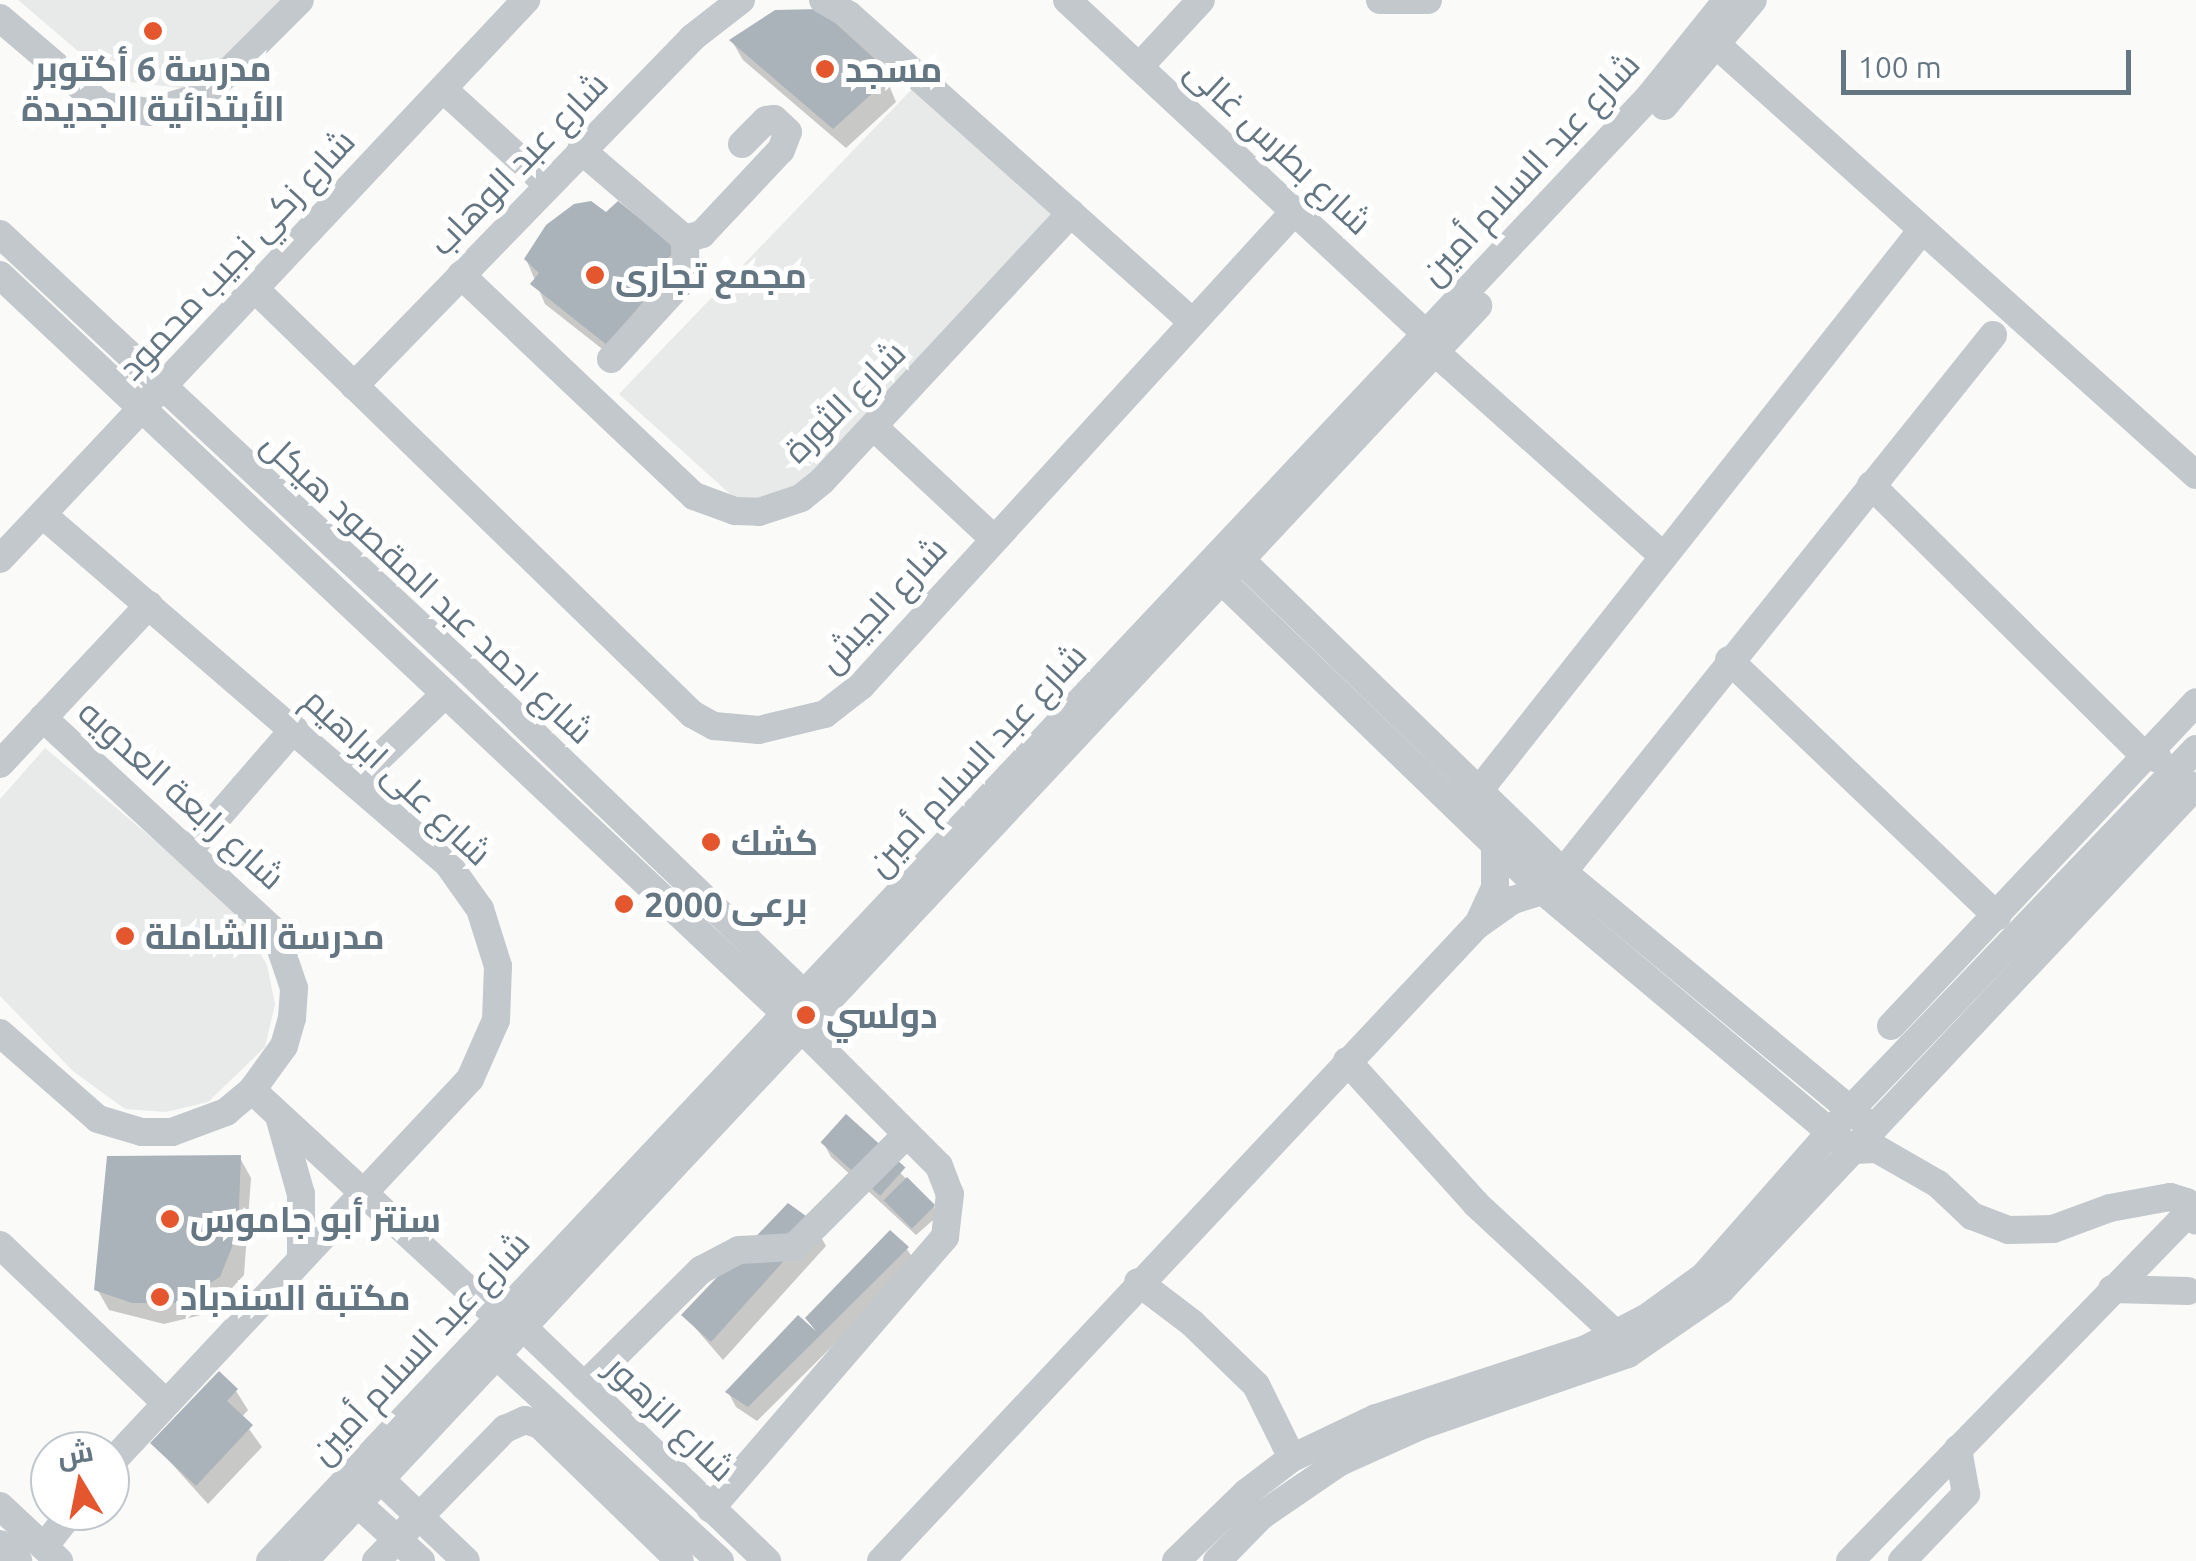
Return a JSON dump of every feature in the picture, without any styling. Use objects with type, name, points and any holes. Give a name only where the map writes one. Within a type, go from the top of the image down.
[{"type":"street","points":[[0,18],[103,106],[150,112],[196,98],[217,83],[300,0]]},
{"type":"street","name":"شارع زكي نجيب محمود","points":[[0,559],[526,0]]},
{"type":"street","name":"شارع عبد الوهاب","points":[[354,386],[708,22],[741,0]]},
{"type":"street","points":[[823,0],[849,15],[1192,322]]},
{"type":"street","name":"شارع بطرس غالى","points":[[1067,0],[1663,556]]},
{"type":"street","points":[[1139,67],[1201,0]]},
{"type":"street","points":[[1380,0],[1428,0]]},
{"type":"street","name":"شارع عبد السلام أمين","points":[[803,1013],[1232,571],[1434,345],[1727,0]]},
{"type":"street","name":"شارع عبد السلام أمين","points":[[270,1561],[511,1323],[1719,47],[1753,0]]},
{"type":"street","points":[[1719,47],[2196,475]]},
{"type":"street","points":[[443,88],[547,184]]},
{"type":"street","points":[[684,239],[702,234],[782,150],[788,132],[783,124],[766,120],[742,144]]},
{"type":"street","points":[[581,150],[684,239],[686,277],[611,359]]},
{"type":"street","name":"شارع الجيش","points":[[255,289],[692,714],[714,726],[770,729],[825,714],[861,686],[1294,212]]},
{"type":"street","name":"شارع الثورة","points":[[461,276],[694,496],[735,511],[781,508],[822,481],[875,428],[1071,213]]},
{"type":"street","points":[[1476,793],[1922,230]]},
{"type":"street","name":"شارع احمد عبد المقصود هيكل","points":[[0,234],[151,399],[446,694],[803,1013]]},
{"type":"street","name":"شارع احمد عبد المقصود هيكل","points":[[0,275],[462,664],[803,1013]]},
{"type":"street","points":[[881,1561],[1138,1282],[1476,926],[1500,907],[1553,882],[1993,335]]},
{"type":"street","points":[[875,428],[994,539]]},
{"type":"street","points":[[1871,485],[2143,754],[2177,782]]},
{"type":"street","name":"شارع على ابراهيم","points":[[43,514],[355,781],[465,885],[491,937],[500,996],[490,1043],[470,1079],[163,1400],[130,1440]]},
{"type":"street","points":[[1232,571],[1476,793],[1553,882]]},
{"type":"street","points":[[1232,571],[1495,846],[1553,882],[1857,1134],[1938,1184],[1972,1216],[2008,1230],[2053,1230],[2110,1208],[2170,1198],[2195,1212],[2112,1289],[1850,1561]]},
{"type":"street","points":[[0,764],[149,605]]},
{"type":"street","points":[[1729,660],[1997,916]]},
{"type":"street","points":[[355,781],[446,694]]},
{"type":"street","points":[[1891,1026],[2196,702]]},
{"type":"street","name":"شارع رابعة العدويه","points":[[0,1033],[98,1119],[142,1132],[200,1126],[252,1090],[284,1046],[292,1018],[288,959],[247,900],[43,718]]},
{"type":"street","points":[[190,848],[294,729]]},
{"type":"street","points":[[1217,1561],[1300,1486],[1354,1455],[1595,1368],[1660,1336],[1721,1290],[1857,1134],[2177,782],[2196,749]]},
{"type":"street","points":[[1476,926],[1495,888],[1495,846]]},
{"type":"street","points":[[710,1509],[945,1237],[952,1208],[946,1180],[803,1013]]},
{"type":"street","points":[[1348,1061],[1476,1204],[1617,1335]]},
{"type":"street","name":"شارع الزهور","points":[[252,1090],[362,1194],[584,1386],[767,1561]]},
{"type":"street","points":[[277,1114],[298,1174],[302,1257]]},
{"type":"street","points":[[1176,1561],[1246,1493],[1292,1458],[1376,1418],[1617,1335],[1704,1276],[1857,1134]]},
{"type":"street","points":[[584,1386],[710,1263],[739,1250],[794,1247],[906,1135]]},
{"type":"street","points":[[0,1244],[163,1400]]},
{"type":"street","points":[[2146,1255],[2192,1294]]},
{"type":"street","points":[[1138,1282],[1192,1323],[1256,1385],[1292,1458]]},
{"type":"street","points":[[2112,1289],[2192,1294]]},
{"type":"street","name":"شارع عبد السلام أمين","points":[[304,1561],[497,1356],[511,1323]]},
{"type":"street","name":"شارع الزهور","points":[[497,1356],[720,1561]]},
{"type":"street","points":[[376,1561],[511,1424],[533,1421],[680,1561]]},
{"type":"street","points":[[1902,1561],[1966,1494],[1958,1449]]},
{"type":"street","points":[[381,1480],[466,1561]]},
{"type":"street","points":[[358,1504],[421,1561]]},
{"type":"street","points":[[0,1506],[52,1554],[63,1531]]},
{"type":"street","points":[[0,1544],[18,1561]]},
{"type":"shaded area","name":"مدرسة 6 أكتوبر الأبتدائية الجديدة","points":[[18,0],[283,0],[221,61],[182,88],[112,80]]},
{"type":"shaded area","points":[[913,88],[1052,215],[803,487],[777,504],[739,502],[619,394]]},
{"type":"shaded area","name":"مدرسة الشاملة","points":[[45,748],[234,907],[267,965],[275,1004],[265,1047],[208,1102],[166,1112],[125,1109],[74,1072],[0,996],[0,799]]},
{"type":"building","name":"مسجد","points":[[820,9],[888,71],[886,81],[833,129],[729,40],[775,10]]},
{"type":"building","name":"مجمع تجارى","points":[[591,201],[606,212],[618,201],[677,248],[651,278],[657,285],[607,345],[530,284],[539,273],[524,259],[546,225],[574,204]]},
{"type":"building","points":[[846,1114],[905,1168],[880,1196],[821,1142]]},
{"type":"building","name":"سنتر أبو جاموس","points":[[241,1155],[238,1232],[220,1277],[176,1303],[132,1303],[94,1290],[107,1156]]},
{"type":"building","points":[[907,1177],[935,1205],[912,1229],[884,1200]]},
{"type":"building","points":[[788,1203],[817,1224],[711,1342],[681,1315]]},
{"type":"building","points":[[890,1230],[909,1247],[748,1407],[725,1392],[798,1315],[817,1332],[805,1318]]},
{"type":"building","points":[[219,1371],[238,1389],[227,1401],[253,1425],[196,1486],[150,1443]]},
{"type":"place","name":"مدرسة 6 أكتوبر الأبتدائية الجديدة","points":[[153,31]]},
{"type":"place","name":"مسجد","points":[[825,69]]},
{"type":"place","name":"مجمع تجارى","points":[[595,275]]},
{"type":"place","name":"كشك","points":[[711,842]]},
{"type":"place","name":"برعى 2000","points":[[624,904]]},
{"type":"place","name":"مدرسة الشاملة","points":[[125,936]]},
{"type":"place","name":"دولسي","points":[[806,1015]]},
{"type":"place","name":"سنتر أبو جاموس","points":[[170,1219]]},
{"type":"place","name":"مكتبة السندباد","points":[[160,1297]]}]
